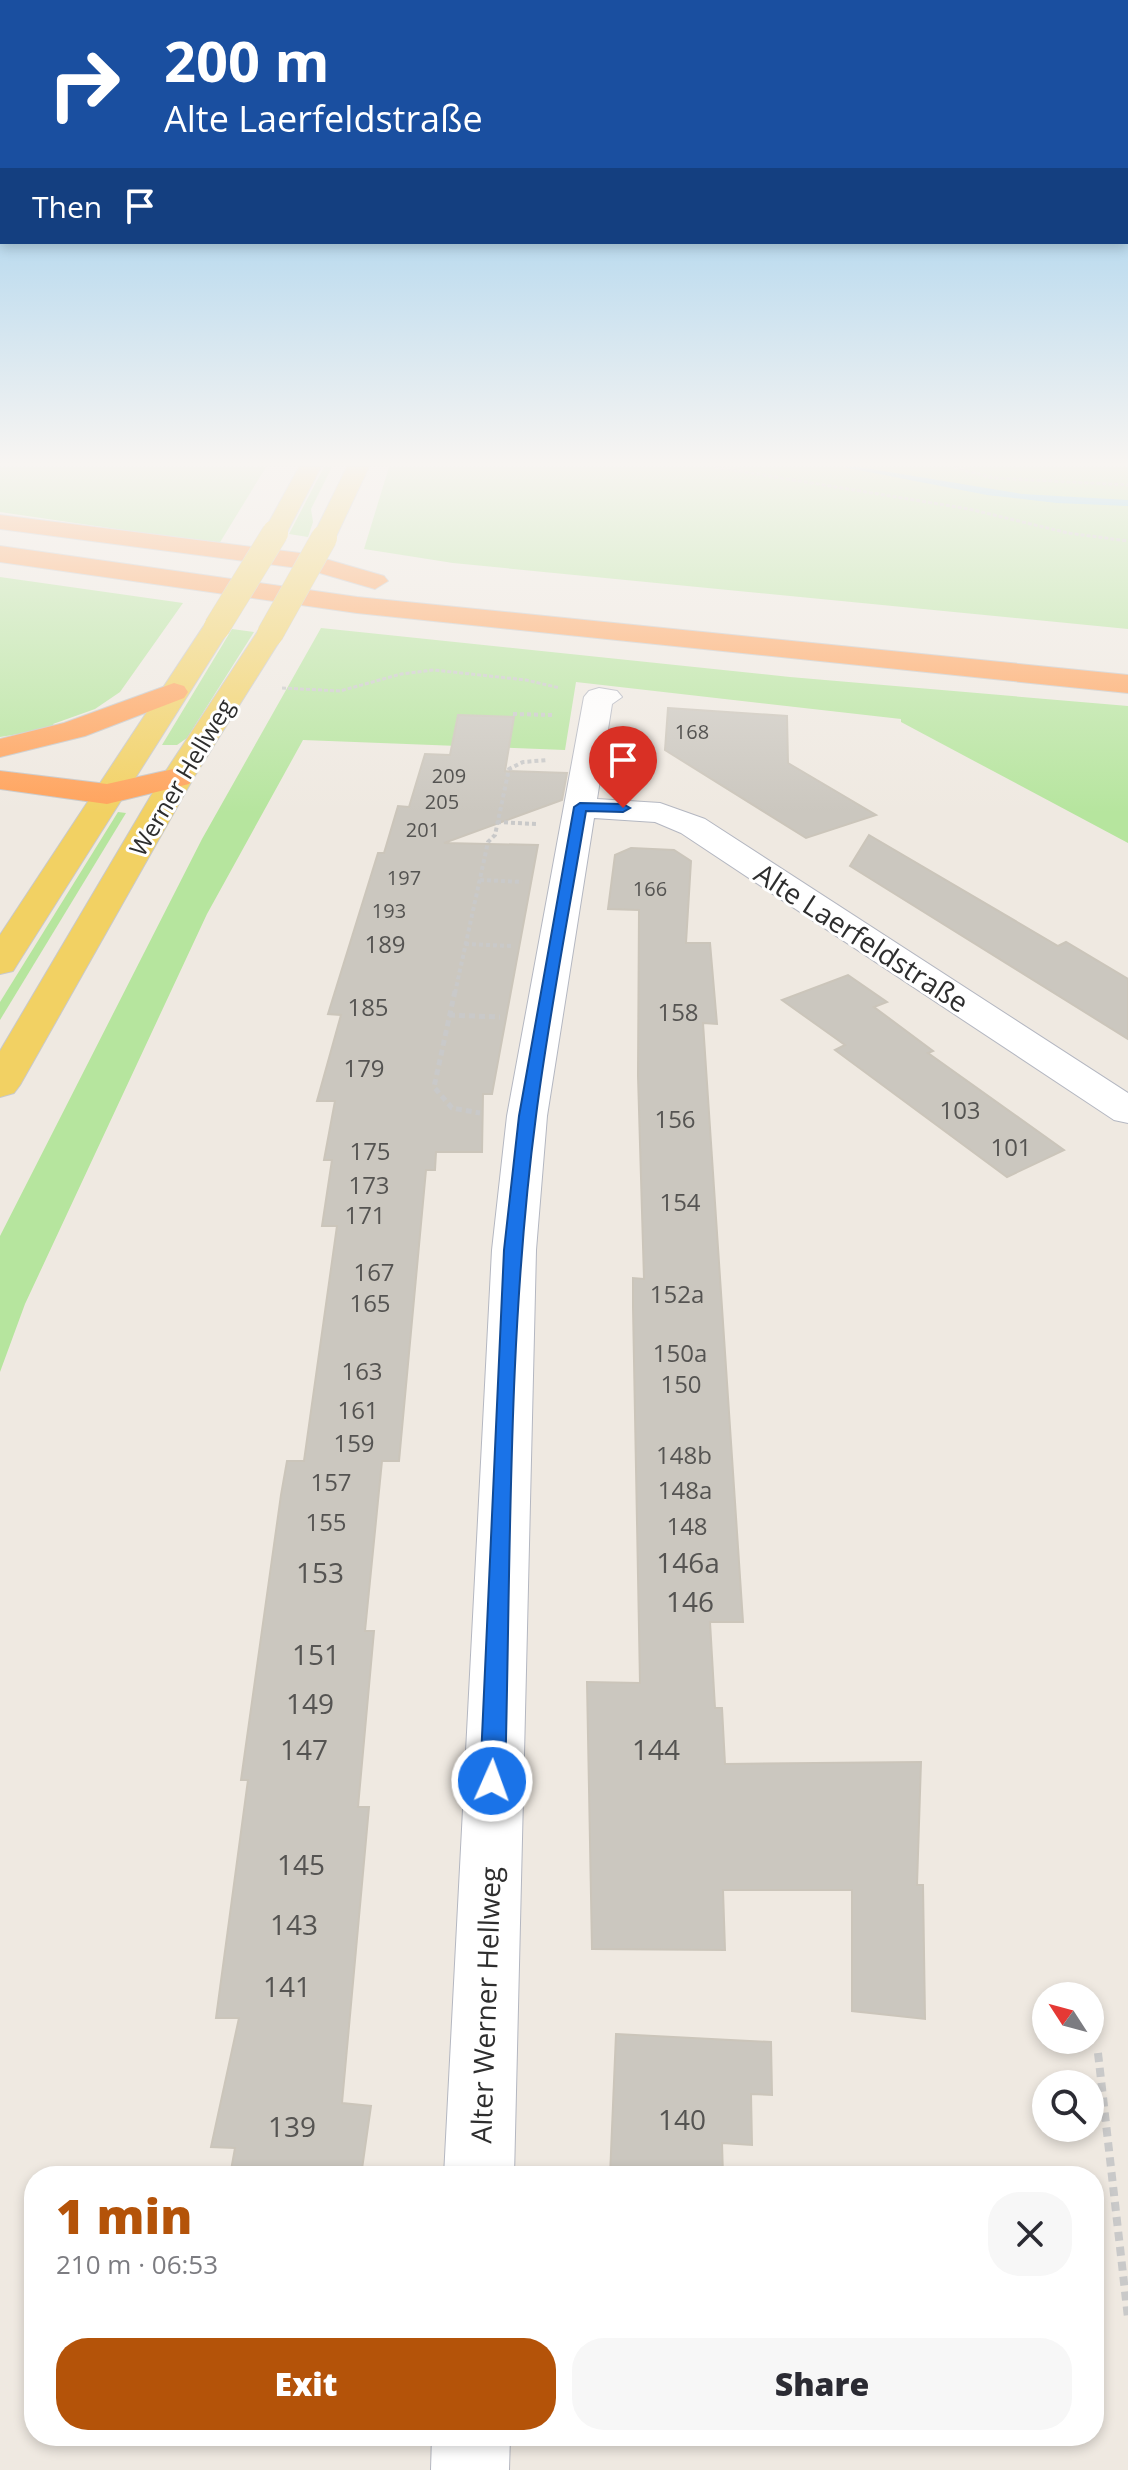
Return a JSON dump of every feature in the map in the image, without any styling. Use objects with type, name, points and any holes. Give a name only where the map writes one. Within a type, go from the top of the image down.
[{"type":"highway","points":[[196,582],[357,605],[597,632],[1128,684]]},
{"type":"highway","points":[[387,582],[1128,659]]},
{"type":"highway","points":[[0,748],[74,730],[174,692]]},
{"type":"highway","points":[[0,755],[117,781]]},
{"type":"highway","points":[[0,780],[117,781],[178,777]]},
{"type":"main road","name":"Werner Hellweg","points":[[0,963],[245,582]]},
{"type":"main road","name":"Werner Hellweg","points":[[0,1085],[178,777],[270,634],[299,582]]},
{"type":"street","name":"Alter Werner Hellweg","points":[[479,2166],[506,1378],[514,1250],[561,816],[602,700]]},
{"type":"street","name":"Alte Laerfeldstraße","points":[[561,816],[660,813],[693,826],[1128,1111]]},
{"type":"street","points":[[470,2470],[471,2446]]},
{"type":"path","points":[[238,684],[340,691],[401,674],[434,670],[552,684],[602,700]]},
{"type":"path","points":[[513,714],[551,715]]},
{"type":"path","points":[[506,780],[495,835],[488,842],[434,1087],[441,1102],[458,1111],[527,1116]]},
{"type":"path","points":[[497,822],[561,816]]},
{"type":"path","points":[[480,880],[526,882]]},
{"type":"path","points":[[465,944],[514,946]]},
{"type":"path","points":[[449,1015],[500,1017]]},
{"type":"path","points":[[1098,2054],[1128,2318]]},
{"type":"green space","points":[[0,582],[37,582],[183,603],[120,692],[95,709],[53,724],[56,728],[0,737]]},
{"type":"green space","points":[[650,582],[1128,582],[1128,629]]},
{"type":"green space","points":[[321,628],[790,677],[1128,706],[1128,843],[901,722],[901,719],[576,682],[565,750],[303,740],[207,914],[25,1304],[0,1372],[0,1236],[202,839]]},
{"type":"green space","points":[[232,629],[254,632],[187,738],[177,745],[162,745]]},
{"type":"green space","points":[[118,812],[126,813],[0,1020],[0,1002]]},
{"type":"building","points":[[668,708],[787,716],[788,763],[876,815],[806,838],[665,750]]},
{"type":"building","points":[[458,715],[514,717],[505,771],[567,773],[562,800],[444,843],[538,845],[492,1094],[483,1094],[482,1152],[436,1152],[435,1170],[426,1170],[399,1461],[382,1461],[365,1631],[374,1631],[358,1807],[369,1807],[342,2103],[371,2106],[362,2166],[232,2166],[235,2148],[211,2147],[239,2018],[216,2018],[248,1780],[241,1780],[281,1495],[287,1461],[304,1461],[337,1226],[322,1226],[332,1160],[324,1160],[335,1101],[317,1101],[341,1015],[328,1014],[378,853],[384,853],[398,806],[409,807],[425,754],[450,755]]},
{"type":"building","points":[[869,835],[1058,946],[1066,942],[1128,979],[1128,1039],[850,866]]},
{"type":"building","points":[[631,848],[674,850],[691,861],[686,943],[710,943],[717,1024],[703,1023],[743,1622],[710,1622],[715,1708],[722,1708],[725,1764],[921,1762],[917,1885],[923,1885],[925,2019],[852,2011],[852,1890],[723,1890],[725,1950],[592,1949],[587,1682],[640,1683],[633,1307],[633,1278],[644,1279],[638,1076],[639,910],[608,909],[615,855]]},
{"type":"building","points":[[848,975],[887,1002],[874,1007],[933,1051],[928,1053],[1064,1150],[1007,1177],[835,1050],[845,1045],[782,1000]]},
{"type":"building","points":[[616,2034],[771,2042],[772,2095],[751,2094],[752,2145],[722,2143],[723,2166],[610,2166]]},
{"type":"route","points":[[492,1781],[506,1378],[527,1116],[580,807],[623,808]]}]
